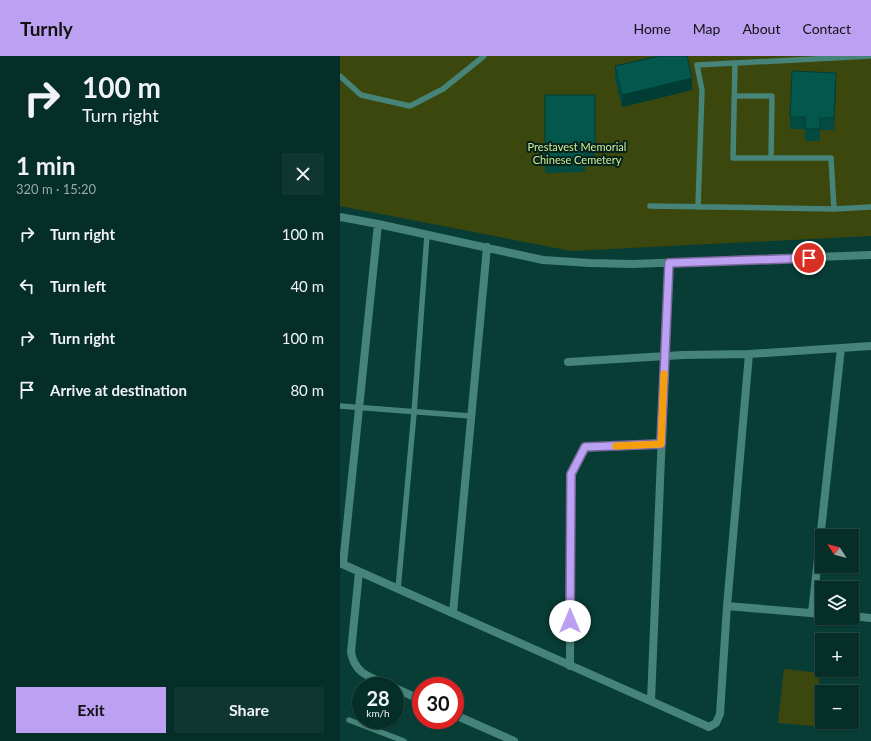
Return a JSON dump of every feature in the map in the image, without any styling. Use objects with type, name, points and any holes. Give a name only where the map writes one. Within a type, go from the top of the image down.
[{"type":"street","points":[[340,217],[543,260],[604,264],[871,256]]},
{"type":"street","points":[[378,224],[341,564],[709,727],[716,723],[720,714],[727,606],[749,354]]},
{"type":"street","points":[[453,613],[487,247]]},
{"type":"street","points":[[651,701],[669,263]]},
{"type":"street","points":[[568,362],[665,356],[749,354],[871,346]]},
{"type":"street","points":[[812,613],[840,348]]},
{"type":"street","points":[[570,666],[571,474],[585,447],[661,444]]},
{"type":"street","points":[[360,572],[351,652],[353,663],[362,673],[371,677]]},
{"type":"street","points":[[727,606],[815,613]]},
{"type":"street","points":[[859,617],[871,618]]},
{"type":"street","points":[[464,720],[499,738],[514,741]]},
{"type":"lane","points":[[340,76],[361,95],[410,106],[443,89],[484,56]]},
{"type":"lane","points":[[698,207],[702,90],[697,65],[871,56]]},
{"type":"lane","points":[[735,63],[733,158],[831,158],[834,209]]},
{"type":"lane","points":[[735,96],[772,96],[771,158]]},
{"type":"lane","points":[[650,206],[834,209],[871,207]]},
{"type":"lane","points":[[398,589],[414,413],[427,235]]},
{"type":"lane","points":[[340,406],[359,406],[414,413],[471,416]]},
{"type":"lane","points":[[349,720],[404,741]]},
{"type":"green space","name":"Prestavest Memorial Chinese Cemetery","points":[[340,56],[871,56],[871,236],[571,251],[340,206]]},
{"type":"green space","points":[[784,669],[815,672],[815,677],[820,677],[819,685],[815,685],[814,726],[778,723]]},
{"type":"building","points":[[659,56],[687,56],[692,78],[622,95],[615,66]]},
{"type":"building","points":[[792,71],[836,73],[834,118],[820,118],[820,129],[805,129],[805,117],[790,117]]},
{"type":"building","points":[[545,95],[595,95],[595,151],[585,151],[585,160],[545,161]]},
{"type":"slow traffic","points":[[616,446],[661,444],[664,374]]},
{"type":"route","points":[[570,621],[571,474],[585,447],[661,444],[669,263],[809,258]]}]
